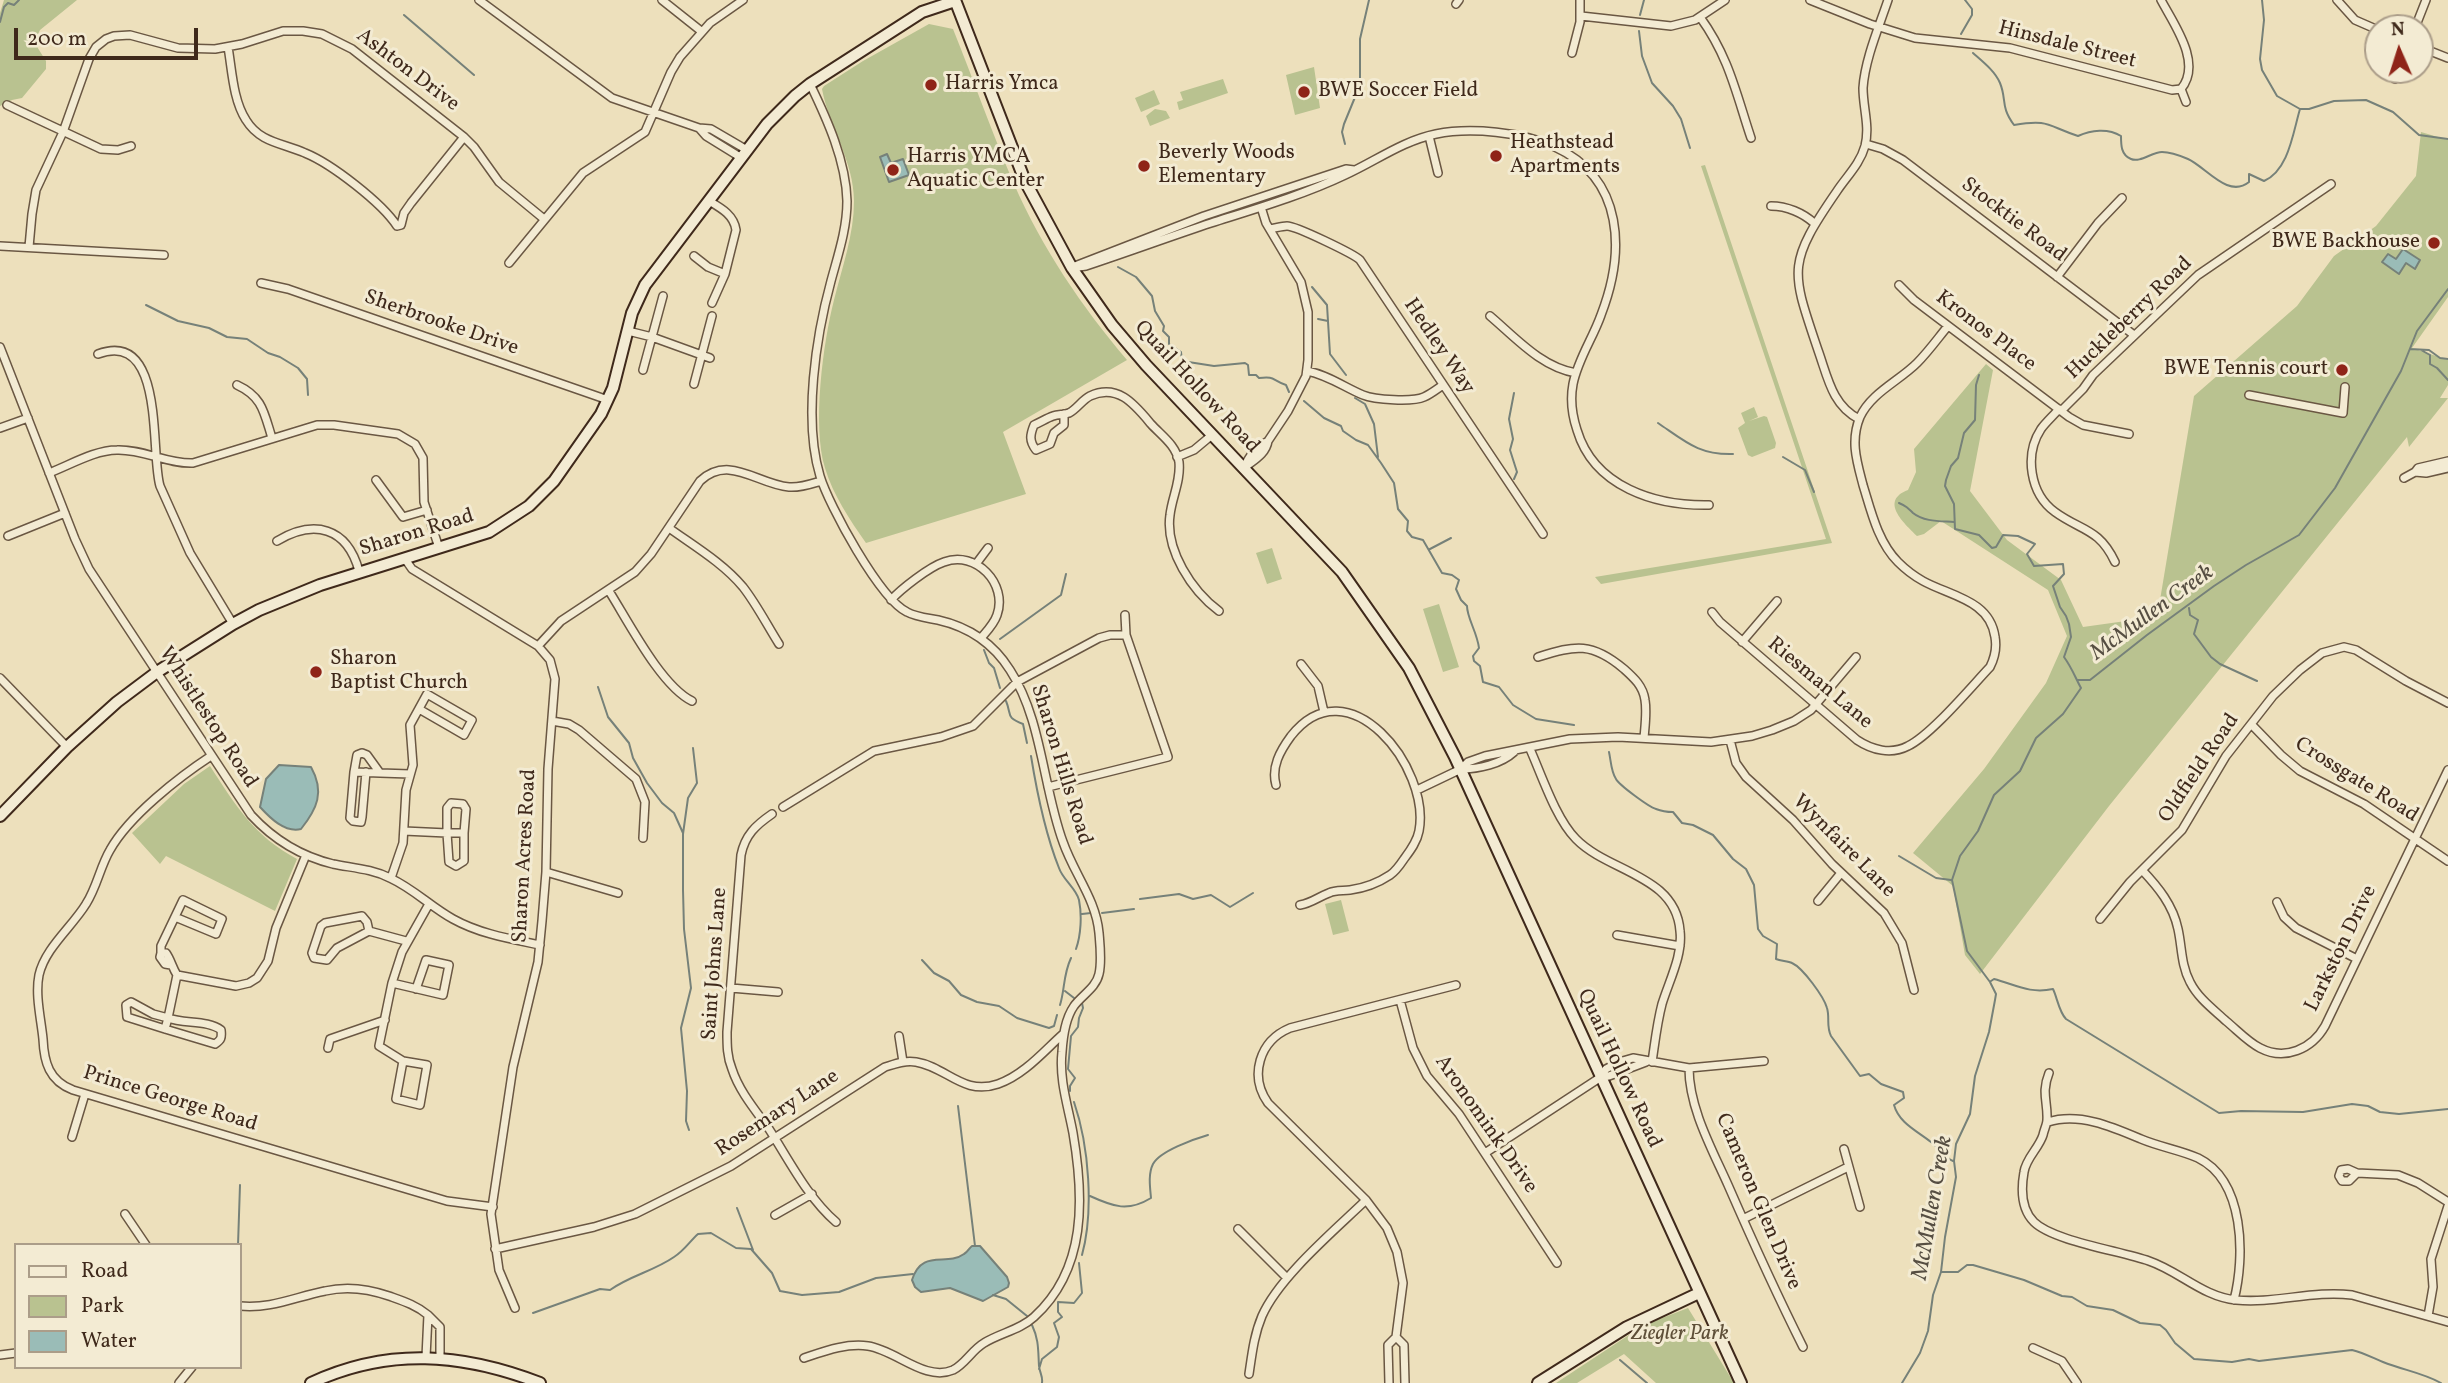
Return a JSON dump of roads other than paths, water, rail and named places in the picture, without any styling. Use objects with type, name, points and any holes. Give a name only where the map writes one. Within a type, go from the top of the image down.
[{"type":"main road","name":"Sharon Road","points":[[0,816],[67,747],[117,702],[157,672],[233,624],[285,598],[359,571],[489,532],[529,506],[554,481],[574,455],[608,400],[636,303],[645,285],[743,153],[778,111],[810,84],[922,12],[955,0]]},
{"type":"main road","name":"Quail Hollow Road","points":[[955,0],[1025,181],[1072,268],[1120,335],[1325,552],[1368,607],[1414,678],[1461,769],[1741,1383]]},
{"type":"main road","points":[[1538,1383],[1626,1327],[1699,1293]]},
{"type":"main road","points":[[311,1383],[341,1371],[373,1363],[426,1357],[487,1365],[540,1383]]},
{"type":"street","points":[[480,0],[600,90],[624,103],[655,114],[710,129],[743,153]]},
{"type":"street","points":[[663,0],[701,31]]},
{"type":"street","points":[[509,263],[583,173],[640,138],[649,128],[675,64],[701,31],[743,0]]},
{"type":"street","points":[[1572,53],[1581,16],[1580,0]]},
{"type":"street","points":[[1581,16],[1671,26],[1700,18],[1725,0]]},
{"type":"street","name":"Hinsdale Street","points":[[1811,0],[1880,27],[1932,42],[1975,43],[2010,48],[2172,90],[2180,89]]},
{"type":"street","points":[[1888,0],[1864,83],[1868,128],[1866,144],[1853,171],[1814,223],[1800,252],[1797,274],[1800,294],[1833,393],[1842,408],[1859,419],[1875,397],[1916,364],[1948,326]]},
{"type":"street","points":[[2161,0],[2182,38],[2187,54],[2185,84],[2180,89],[2186,102]]},
{"type":"street","points":[[2337,0],[2355,20],[2364,24]]},
{"type":"street","points":[[1700,18],[1716,38],[1725,57],[1751,138]]},
{"type":"street","name":"Ashton Drive","points":[[29,247],[36,190],[63,132],[89,59],[96,47],[106,39],[122,34],[178,48],[201,50],[228,47],[283,31],[313,32],[335,39],[352,49],[464,137],[499,182],[544,219]]},
{"type":"street","points":[[228,47],[239,107],[255,131],[271,142],[306,153],[326,164],[384,210],[397,226],[402,223],[411,203],[464,137]]},
{"type":"street","name":"Sharon Hills Road","points":[[804,1358],[843,1346],[867,1346],[893,1353],[932,1372],[947,1371],[957,1367],[982,1344],[1024,1324],[1041,1309],[1069,1270],[1080,1218],[1077,1160],[1061,1079],[1064,1033],[1069,1014],[1096,981],[1100,972],[1099,932],[1094,905],[1063,844],[1031,722],[1017,682],[999,655],[981,638],[956,625],[914,615],[891,600],[838,516],[821,481],[814,453],[814,374],[826,301],[846,221],[847,198],[836,148],[810,84]]},
{"type":"street","points":[[7,105],[101,149],[118,150],[131,146]]},
{"type":"street","points":[[1072,268],[1086,266],[1261,207],[1355,170],[1398,146],[1429,136],[1467,131],[1498,133],[1547,143],[1578,161],[1594,177],[1603,190],[1615,224],[1616,256],[1602,314],[1576,373],[1572,394],[1573,417],[1583,449],[1616,484],[1630,491],[1680,504],[1709,505]]},
{"type":"street","points":[[1429,136],[1438,173]]},
{"type":"street","name":"Stocktie Road","points":[[1866,144],[1883,149],[1903,160],[2134,335]]},
{"type":"street","points":[[1072,268],[1204,216],[1346,169],[1355,170]]},
{"type":"street","name":"Huckleberry Road","points":[[2115,562],[2108,546],[2080,525],[2064,519],[2043,501],[2031,462],[2035,443],[2042,429],[2083,389],[2093,375],[2205,269],[2331,184]]},
{"type":"street","points":[[2057,276],[2098,223],[2122,198]]},
{"type":"street","points":[[709,201],[723,209],[735,223],[735,238],[725,274],[712,303]]},
{"type":"street","points":[[1771,206],[1796,211],[1814,223]]},
{"type":"street","points":[[1244,468],[1267,447],[1307,371],[1308,312],[1305,292],[1298,275],[1270,229],[1261,207]]},
{"type":"street","name":"Hedley Way","points":[[1270,229],[1292,227],[1355,256],[1543,534]]},
{"type":"street","points":[[0,246],[163,255]]},
{"type":"street","points":[[694,256],[708,267],[725,274]]},
{"type":"street","name":"Sherbrooke Drive","points":[[261,283],[288,289],[608,400]]},
{"type":"street","name":"Kronos Place","points":[[1899,285],[1914,300],[2082,425],[2129,434]]},
{"type":"street","points":[[643,370],[663,296]]},
{"type":"street","points":[[694,384],[706,357],[712,316]]},
{"type":"street","points":[[1490,316],[1546,362],[1556,368],[1576,373]]},
{"type":"street","points":[[628,331],[706,357]]},
{"type":"street","name":"Whistlestop Road","points":[[0,347],[89,569],[211,756],[257,821],[280,841],[306,855],[370,870],[391,878],[416,892],[452,919],[474,929],[540,945]]},
{"type":"street","points":[[98,354],[109,351],[122,353],[141,366],[148,387],[155,428],[160,486],[198,568],[233,624]]},
{"type":"street","points":[[1307,371],[1323,375],[1374,398],[1416,399],[1443,385]]},
{"type":"street","points":[[237,385],[250,391],[260,401],[272,438]]},
{"type":"street","points":[[2249,395],[2343,412],[2345,387]]},
{"type":"street","points":[[1065,414],[1064,425],[1054,433],[1050,444],[1036,450],[1031,445],[1030,435],[1034,425],[1056,414],[1069,413],[1098,393],[1115,393],[1126,397],[1171,444],[1177,457],[1179,477],[1169,518],[1171,536],[1180,561],[1196,590],[1219,611]]},
{"type":"street","points":[[0,429],[28,418]]},
{"type":"street","name":"Riesman Lane","points":[[1712,612],[1742,642],[1868,747],[1883,750],[1899,750],[1919,739],[1990,667],[1996,646],[1994,628],[1984,613],[1976,606],[1923,581],[1896,560],[1883,541],[1854,453],[1859,419]]},
{"type":"street","points":[[49,473],[106,451],[124,450],[174,462],[193,463],[307,427],[325,425],[404,436],[415,444],[423,458],[425,469],[422,492],[439,548]]},
{"type":"street","points":[[1177,457],[1194,450],[1212,435]]},
{"type":"street","points":[[2404,478],[2418,468],[2448,461]]},
{"type":"street","points":[[2415,472],[2448,468]]},
{"type":"street","points":[[405,559],[412,569],[538,646],[561,621],[628,578],[645,562],[700,481],[715,471],[736,470],[788,487],[821,481]]},
{"type":"street","points":[[376,480],[403,517],[427,510]]},
{"type":"street","points":[[8,536],[65,513]]},
{"type":"street","points":[[277,541],[311,527],[325,531],[341,540],[359,571]]},
{"type":"street","points":[[669,528],[719,564],[738,582],[779,644]]},
{"type":"street","points":[[976,564],[988,548]]},
{"type":"street","points":[[891,600],[901,590],[943,562],[956,560],[976,564],[993,579],[999,603],[997,615],[981,638]]},
{"type":"street","points":[[609,591],[670,683],[692,701]]},
{"type":"street","points":[[1742,642],[1777,601]]},
{"type":"street","points":[[1048,787],[1168,757],[1126,635],[1125,615]]},
{"type":"street","points":[[783,807],[874,751],[941,737],[973,726],[993,709],[1017,682],[1099,638],[1126,635]]},
{"type":"street","name":"Sharon Acres Road","points":[[515,1308],[499,1270],[492,1227],[492,1207],[513,1067],[540,945],[546,872],[548,769],[554,673],[546,654],[538,646]]},
{"type":"street","points":[[1538,657],[1578,647],[1598,650],[1615,661],[1634,677],[1643,691],[1646,706],[1644,738]]},
{"type":"street","name":"Oldfield Road","points":[[2100,919],[2142,870],[2182,830],[2226,756],[2279,690],[2322,653],[2335,648],[2360,651],[2407,682],[2448,702]]},
{"type":"street","points":[[1417,790],[1461,769],[1502,761],[1514,752],[1570,739],[1644,738],[1699,742],[1752,736],[1805,715],[1856,657]]},
{"type":"street","points":[[1300,664],[1318,686],[1324,712]]},
{"type":"street","points":[[0,678],[67,747]]},
{"type":"street","points":[[391,878],[401,853],[406,790],[413,765],[410,726],[419,709],[427,694],[472,720],[464,735],[419,709]]},
{"type":"street","points":[[1276,785],[1275,766],[1293,733],[1312,718],[1324,712],[1338,710],[1354,714],[1371,725],[1400,753],[1417,790],[1420,808],[1419,834],[1393,874],[1367,887],[1331,892],[1312,903],[1300,905]]},
{"type":"street","points":[[552,721],[569,724],[579,730],[636,779],[645,802],[643,838]]},
{"type":"street","name":"Crossgate Road","points":[[2251,724],[2300,771],[2364,804],[2448,861]]},
{"type":"street","name":"Wynfaire Lane","points":[[1730,740],[1736,763],[1746,777],[1793,820],[1841,873],[1878,906],[1893,925],[1902,943],[1914,990]]},
{"type":"street","points":[[1530,749],[1568,830],[1586,847],[1656,887],[1677,916],[1681,931],[1680,946],[1661,1006],[1650,1061]]},
{"type":"street","points":[[366,772],[362,817],[360,822],[356,822],[350,818],[357,755],[368,755],[380,773]]},
{"type":"street","name":"Prince George Road","points":[[211,756],[177,780],[117,839],[86,905],[41,967],[38,983],[46,1065],[59,1083],[85,1094],[447,1200],[492,1207]]},
{"type":"street","name":"Larkston Drive","points":[[2142,870],[2160,891],[2171,910],[2179,933],[2185,971],[2197,993],[2241,1034],[2266,1051],[2282,1054],[2297,1051],[2316,1039],[2325,1026],[2448,770]]},
{"type":"street","points":[[354,772],[410,774]]},
{"type":"street","points":[[451,803],[463,804],[466,809],[464,861],[456,866],[449,862],[447,833],[447,808],[451,803]]},
{"type":"street","name":"Saint Johns Lane","points":[[772,814],[753,828],[742,848],[728,1057],[736,1078],[774,1138],[826,1214],[836,1222]]},
{"type":"street","points":[[404,831],[464,833]]},
{"type":"street","points":[[177,975],[236,986],[257,978],[266,967],[275,928],[306,855]]},
{"type":"street","points":[[546,872],[618,893]]},
{"type":"street","points":[[1818,901],[1841,873]]},
{"type":"street","points":[[165,1029],[177,975],[166,953],[161,953],[161,946],[183,900],[222,919],[216,934],[175,917]]},
{"type":"street","points":[[2277,902],[2284,917],[2296,928],[2357,959]]},
{"type":"street","points":[[403,1061],[396,1099],[420,1105],[427,1065],[403,1061],[379,1046],[393,983],[406,941],[429,904]]},
{"type":"street","points":[[369,931],[362,916],[324,923],[312,953],[314,958],[327,960],[337,948],[369,931],[406,941]]},
{"type":"street","points":[[1617,935],[1680,946]]},
{"type":"street","points":[[393,983],[416,989],[443,995],[449,965],[426,960],[416,989]]},
{"type":"street","points":[[1389,1383],[1388,1346],[1396,1337],[1403,1295],[1401,1268],[1387,1228],[1366,1200],[1268,1103],[1259,1086],[1259,1064],[1268,1044],[1283,1031],[1456,985]]},
{"type":"street","points":[[731,988],[778,992]]},
{"type":"street","name":"Aronomink Drive","points":[[1401,1000],[1418,1061],[1430,1080],[1459,1114],[1557,1263]]},
{"type":"street","points":[[131,1002],[153,1014],[168,1018],[180,1023],[216,1026],[221,1030],[221,1040],[215,1044],[127,1017],[127,1005],[131,1002]]},
{"type":"street","points":[[328,1048],[330,1039],[385,1020]]},
{"type":"street","points":[[900,1036],[903,1062],[925,1063],[960,1083],[990,1086],[1022,1070],[1064,1033]]},
{"type":"street","points":[[1485,1153],[1601,1077],[1650,1061],[1689,1068],[1764,1061]]},
{"type":"street","name":"Rosemary Lane","points":[[495,1249],[594,1227],[635,1214],[716,1174],[880,1070],[903,1062]]},
{"type":"street","name":"Cameron Glen Drive","points":[[1689,1068],[1703,1127],[1803,1347]]},
{"type":"street","points":[[2049,1073],[2045,1090],[2048,1122],[2024,1172],[2024,1203],[2035,1223],[2049,1232],[2149,1260],[2212,1294],[2234,1300],[2337,1293],[2448,1322]]},
{"type":"street","points":[[72,1138],[85,1094]]},
{"type":"street","points":[[2048,1122],[2083,1120],[2109,1126],[2155,1145],[2197,1158],[2213,1168],[2226,1186],[2239,1232],[2241,1261],[2234,1300]]},
{"type":"street","points":[[1844,1149],[1860,1208]]},
{"type":"street","points":[[1743,1219],[1849,1167]]},
{"type":"street","points":[[2357,1173],[2398,1175],[2418,1183],[2448,1204],[2431,1259],[2433,1292],[2428,1316]]},
{"type":"street","points":[[775,1215],[812,1194]]},
{"type":"street","points":[[1249,1374],[1253,1344],[1261,1317],[1275,1293],[1366,1200]]},
{"type":"street","points":[[125,1214],[144,1243]]},
{"type":"street","points":[[1238,1229],[1287,1278]]},
{"type":"street","points":[[242,1306],[275,1305],[325,1290],[354,1289],[383,1294],[409,1303],[428,1315],[440,1327],[440,1358]]},
{"type":"street","points":[[426,1357],[428,1315]]},
{"type":"street","points":[[1396,1337],[1404,1345],[1405,1383]]},
{"type":"street","points":[[2033,1348],[2062,1361],[2077,1383]]},
{"type":"water","points":[[887,154],[891,163],[903,159],[909,175],[889,182],[880,157]]},
{"type":"water","points":[[2403,249],[2420,260],[2415,269],[2406,263],[2399,274],[2382,262],[2388,254],[2396,259]]},
{"type":"water","points":[[279,765],[311,767],[318,784],[315,807],[301,829],[284,827],[260,807],[266,779]]},
{"type":"water","points":[[972,1246],[980,1246],[1007,1277],[1008,1287],[983,1301],[950,1288],[921,1292],[915,1287],[912,1280],[922,1264],[957,1258]]},
{"type":"waterway","points":[[0,22],[4,7],[8,3],[14,5],[19,0]]},
{"type":"waterway","points":[[1345,144],[1342,132],[1344,124],[1360,85],[1360,39],[1369,0]]},
{"type":"waterway","points":[[1640,15],[1644,0]]},
{"type":"waterway","points":[[1961,34],[1972,15],[1972,9],[1965,0]]},
{"type":"waterway","name":"McMullen Creek","points":[[2262,0],[2264,20],[2260,59],[2262,70],[2277,96],[2300,109],[2334,101],[2366,100],[2393,112],[2419,135],[2448,139]]},
{"type":"waterway","points":[[404,15],[474,75]]},
{"type":"waterway","points":[[1639,31],[1642,56],[1652,83],[1681,119],[1690,148]]},
{"type":"waterway","points":[[1973,53],[1998,79],[2005,108],[2014,125],[2048,124],[2078,136],[2094,131],[2111,132],[2121,136],[2123,152],[2131,159],[2138,160],[2158,152],[2172,153],[2188,159],[2217,180],[2233,187],[2249,182],[2249,174],[2264,181],[2279,168],[2289,150],[2300,109]]},
{"type":"waterway","points":[[1118,267],[1136,277],[1152,296],[1155,311],[1164,326],[1163,331],[1169,337],[1169,344],[1181,352],[1182,361],[1214,366],[1245,363],[1248,365],[1249,375],[1273,379],[1286,385],[1289,392]]},
{"type":"waterway","points":[[1312,287],[1327,305],[1330,354],[1346,375]]},
{"type":"waterway","name":"McMullen Creek","points":[[2078,680],[2090,680],[2214,586],[2299,535],[2335,488],[2401,371],[2417,331],[2448,289]]},
{"type":"waterway","points":[[146,305],[178,321],[209,328],[227,337],[247,339],[268,353],[280,357],[298,368],[307,379],[308,395]]},
{"type":"waterway","points":[[1318,319],[1328,321]]},
{"type":"waterway","points":[[2410,349],[2429,350],[2440,358],[2448,359]]},
{"type":"waterway","points":[[2421,350],[2430,355],[2430,364],[2448,380]]},
{"type":"waterway","name":"McMullen Creek","points":[[1902,1383],[1920,1353],[1928,1331],[1933,1295],[1941,1272],[1956,1177],[1956,1144],[1970,1114],[1975,1076],[1989,1032],[1996,994],[1967,951],[1952,880],[1960,856],[1978,831],[1994,795],[2020,771],[2036,738],[2063,714],[2081,688],[2064,657],[2071,637],[2069,624],[2053,586],[2064,574],[2063,564],[2034,566],[2027,554],[2035,544],[2018,536],[2003,535],[1996,547],[1992,548],[1979,535],[1955,529],[1954,504],[1945,486],[1951,466],[1958,458],[1964,433],[1975,420],[1976,385],[1979,375]]},
{"type":"waterway","points":[[1514,393],[1509,419],[1513,439],[1510,450],[1517,472],[1514,479]]},
{"type":"waterway","points":[[1355,398],[1365,404],[1374,424],[1378,457]]},
{"type":"waterway","points":[[1304,401],[1324,418],[1368,445],[1394,483],[1398,509],[1408,521],[1407,531],[1412,537],[1423,540],[1442,573],[1459,580],[1456,589],[1467,606],[1476,636],[1479,648],[1473,656],[1480,666],[1483,682],[1499,687],[1513,705],[1536,719],[1574,725]]},
{"type":"waterway","points":[[1658,423],[1702,450],[1733,454]]},
{"type":"waterway","points":[[1783,457],[1805,470],[1814,492]]},
{"type":"waterway","points":[[1899,503],[1922,518],[1954,522]]},
{"type":"waterway","points":[[1430,549],[1451,538]]},
{"type":"waterway","points":[[1000,639],[1061,595],[1066,574]]},
{"type":"waterway","points":[[2189,608],[2190,615],[2198,620],[2194,634],[2211,657],[2257,681]]},
{"type":"waterway","points":[[984,650],[994,668],[1000,688]]},
{"type":"waterway","points":[[598,687],[608,717],[629,743],[633,758],[647,783],[662,803],[674,813],[683,833]]},
{"type":"waterway","points":[[1006,701],[1011,717],[1023,724],[1027,743]]},
{"type":"waterway","points":[[689,1130],[686,1121],[687,1091],[681,1028],[691,988],[684,929],[683,834],[688,798],[697,783],[693,748]]},
{"type":"waterway","points":[[1609,752],[1613,773],[1623,786],[1652,807],[1673,812],[1682,823],[1693,825],[1713,835],[1733,859],[1746,869],[1754,885],[1758,929],[1763,936],[1777,944],[1776,959],[1797,966],[1812,983],[1827,1008],[1831,1036],[1860,1076],[1869,1074],[1881,1084],[1903,1092],[1904,1098],[1894,1105],[1900,1117],[1953,1161]]},
{"type":"waterway","points":[[1031,756],[1042,813],[1054,855],[1061,872],[1079,900],[1080,925],[1076,949]]},
{"type":"waterway","points":[[1899,856],[1936,878],[1951,880]]},
{"type":"waterway","points":[[1140,899],[1179,894],[1193,899],[1211,895],[1230,907],[1253,893]]},
{"type":"waterway","points":[[1102,913],[1134,909]]},
{"type":"waterway","points":[[1082,914],[1091,913]]},
{"type":"waterway","points":[[1060,1005],[1071,958]]},
{"type":"waterway","points":[[922,960],[934,973],[949,981],[961,995],[977,1002],[999,1006],[1017,1018],[1049,1028],[1054,1026],[1057,1015]]},
{"type":"waterway","points":[[1991,981],[1994,979],[2030,990],[2053,989],[2066,1019],[2219,1113],[2303,1112],[2352,1104],[2399,1114],[2448,1109]]},
{"type":"waterway","points":[[1065,991],[1074,998]]},
{"type":"waterway","points":[[1070,1091],[1075,1078],[1068,1069],[1071,1036],[1078,1027],[1082,1003]]},
{"type":"waterway","points":[[1074,1102],[1083,1138],[1088,1178],[1088,1219],[1082,1255]]},
{"type":"waterway","points":[[958,1106],[975,1246]]},
{"type":"waterway","points":[[1090,1196],[1121,1206],[1135,1205],[1151,1198],[1150,1172],[1157,1159],[1178,1146],[1208,1135]]},
{"type":"waterway","points":[[238,1243],[240,1185]]},
{"type":"waterway","points":[[737,1208],[753,1250]]},
{"type":"waterway","points":[[533,1313],[600,1289],[610,1290],[674,1257],[698,1234],[711,1233],[736,1248],[751,1249],[772,1273],[780,1291],[802,1295],[839,1292],[876,1278],[913,1274]]},
{"type":"waterway","points":[[1039,1369],[1042,1359],[1057,1347],[1059,1337],[1054,1323],[1062,1317],[1058,1312],[1058,1302],[1074,1303],[1082,1293],[1079,1263]]},
{"type":"waterway","points":[[1942,1272],[1958,1272],[1967,1265],[1973,1265],[2024,1280],[2062,1296],[2072,1297],[2087,1306],[2113,1310],[2140,1323],[2160,1325],[2175,1343],[2194,1359],[2259,1361],[2352,1350],[2441,1383]]},
{"type":"waterway","points":[[993,1295],[1006,1299],[1027,1316]]},
{"type":"waterway","points":[[1032,1325],[1037,1340],[1042,1383]]},
{"type":"waterway","points":[[1620,1360],[1647,1383]]},
{"type":"place","name":"Harris Ymca","points":[[931,85]]},
{"type":"place","name":"BWE Soccer Field","points":[[1304,92]]},
{"type":"place","name":"Heathstead Apartments","points":[[1496,156]]},
{"type":"place","name":"Beverly Woods Elementary","points":[[1144,166]]},
{"type":"place","name":"Harris YMCA Aquatic Center","points":[[893,170]]},
{"type":"place","name":"BWE Backhouse","points":[[2434,243]]},
{"type":"place","name":"BWE Tennis court","points":[[2342,370]]},
{"type":"place","name":"Sharon Baptist Church","points":[[316,672]]},
{"type":"park label","name":"Ziegler Park","points":[[1680,1335]]}]
